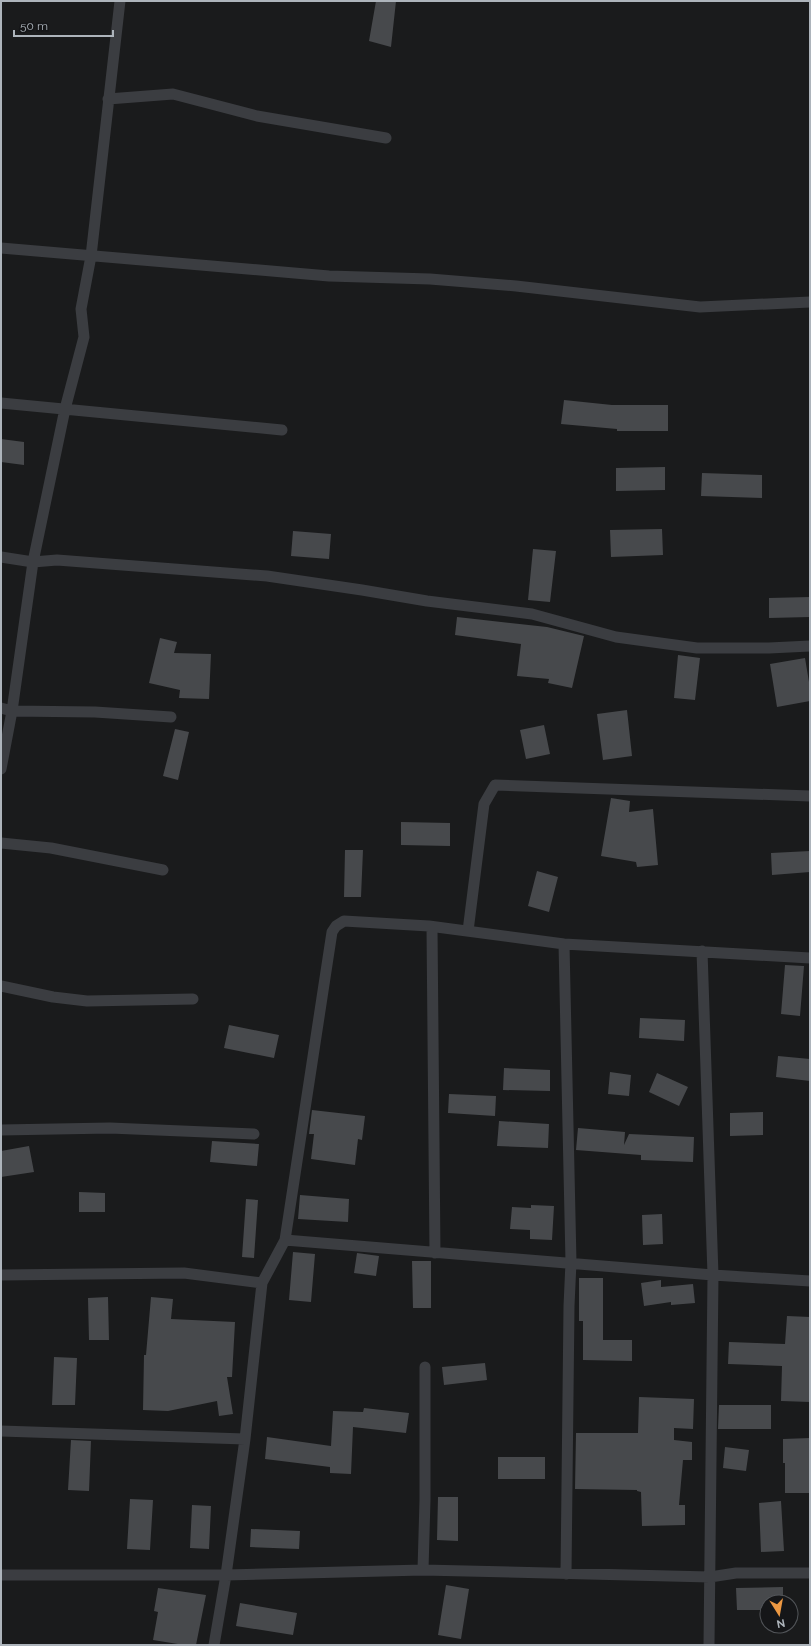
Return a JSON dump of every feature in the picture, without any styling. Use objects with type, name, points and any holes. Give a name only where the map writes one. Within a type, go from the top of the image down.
[{"type":"street","points":[[1,768],[12,711],[33,562],[65,409],[84,337],[81,309],[91,256],[120,1]]},
{"type":"street","points":[[108,99],[173,94],[257,116],[386,138]]},
{"type":"street","points":[[1,248],[329,276],[430,279],[508,285],[700,307],[810,302]]},
{"type":"street","points":[[1,403],[282,430]]},
{"type":"street","points":[[1,558],[33,562],[57,560],[267,576],[427,601],[532,614],[616,638],[697,648],[769,648],[810,646]]},
{"type":"street","points":[[1,708],[12,711],[95,712],[171,717]]},
{"type":"street","points":[[468,931],[484,804],[495,785],[810,796]]},
{"type":"street","points":[[1,843],[51,848],[163,870]]},
{"type":"street","points":[[214,1645],[226,1574],[245,1439],[262,1283],[285,1240],[332,932],[336,926],[344,921],[432,927],[564,944],[810,958]]},
{"type":"street","points":[[432,927],[435,1253]]},
{"type":"street","points":[[564,944],[571,1262],[569,1306],[566,1574]]},
{"type":"street","points":[[702,951],[713,1275],[709,1645]]},
{"type":"street","points":[[1,986],[53,997],[87,1001],[193,999]]},
{"type":"street","points":[[1,1130],[110,1128],[254,1134]]},
{"type":"street","points":[[285,1240],[435,1253],[571,1262],[713,1275],[810,1281]]},
{"type":"street","points":[[1,1275],[184,1273],[262,1283]]},
{"type":"street","points":[[423,1570],[425,1500],[425,1367]]},
{"type":"street","points":[[1,1431],[245,1439]]},
{"type":"street","points":[[1,1575],[226,1574],[423,1570],[710,1577],[736,1573],[810,1573]]},
{"type":"building","points":[[376,1],[396,1],[391,47],[369,41]]},
{"type":"building","points":[[564,400],[612,405],[668,405],[668,431],[617,431],[617,429],[561,424]]},
{"type":"building","points":[[1,439],[24,442],[24,465],[1,462]]},
{"type":"building","points":[[665,467],[665,490],[616,491],[616,468]]},
{"type":"building","points":[[702,473],[762,475],[762,498],[701,496]]},
{"type":"building","points":[[662,529],[663,555],[611,557],[610,530]]},
{"type":"building","points":[[293,531],[331,534],[329,559],[291,556]]},
{"type":"building","points":[[533,549],[556,551],[550,602],[528,600]]},
{"type":"building","points":[[810,597],[810,617],[769,618],[769,598]]},
{"type":"building","points":[[457,617],[547,627],[584,636],[572,688],[548,683],[549,679],[517,676],[521,644],[455,635]]},
{"type":"building","points":[[160,638],[177,642],[174,653],[211,654],[209,699],[179,698],[180,690],[149,683]]},
{"type":"building","points":[[678,655],[700,658],[695,700],[674,698]]},
{"type":"building","points":[[805,658],[810,688],[810,701],[777,707],[770,664]]},
{"type":"building","points":[[627,710],[632,756],[603,760],[597,714]]},
{"type":"building","points":[[544,725],[550,754],[526,759],[520,730]]},
{"type":"building","points":[[175,729],[189,732],[178,780],[163,776]]},
{"type":"building","points":[[611,798],[630,801],[629,812],[653,809],[658,865],[637,867],[636,862],[601,856]]},
{"type":"building","points":[[401,822],[450,823],[450,846],[401,845]]},
{"type":"building","points":[[345,850],[363,850],[361,897],[344,897]]},
{"type":"building","points":[[810,851],[810,872],[772,875],[771,853]]},
{"type":"building","points":[[537,871],[558,877],[549,912],[528,906]]},
{"type":"building","points":[[785,965],[804,966],[800,1016],[781,1014]]},
{"type":"building","points":[[640,1018],[685,1020],[684,1041],[639,1038]]},
{"type":"building","points":[[229,1025],[279,1035],[274,1058],[224,1048]]},
{"type":"building","points":[[778,1056],[810,1059],[810,1081],[776,1077]]},
{"type":"building","points":[[504,1068],[550,1070],[550,1091],[503,1090]]},
{"type":"building","points":[[610,1072],[631,1075],[629,1096],[608,1094]]},
{"type":"building","points":[[657,1073],[688,1087],[679,1106],[649,1092]]},
{"type":"building","points":[[449,1094],[496,1096],[495,1116],[448,1113]]},
{"type":"building","points":[[312,1110],[365,1116],[362,1140],[358,1139],[355,1165],[311,1159],[314,1134],[309,1134]]},
{"type":"building","points":[[763,1112],[763,1135],[730,1136],[730,1113]]},
{"type":"building","points":[[499,1121],[549,1124],[548,1148],[497,1146]]},
{"type":"building","points":[[578,1128],[625,1132],[624,1145],[629,1134],[694,1137],[693,1162],[641,1160],[641,1155],[576,1150]]},
{"type":"building","points":[[212,1141],[259,1144],[257,1166],[210,1162]]},
{"type":"building","points":[[29,1146],[34,1172],[1,1177],[1,1151]]},
{"type":"building","points":[[79,1192],[105,1193],[105,1212],[79,1212]]},
{"type":"building","points":[[300,1195],[349,1199],[348,1222],[298,1219]]},
{"type":"building","points":[[246,1199],[258,1200],[254,1258],[242,1257]]},
{"type":"building","points":[[531,1205],[554,1206],[552,1240],[530,1239],[530,1230],[510,1229],[512,1207],[531,1208]]},
{"type":"building","points":[[662,1214],[663,1244],[643,1245],[642,1215]]},
{"type":"building","points":[[293,1252],[315,1254],[311,1302],[289,1300]]},
{"type":"building","points":[[357,1253],[379,1256],[376,1276],[354,1273]]},
{"type":"building","points":[[412,1261],[431,1261],[431,1308],[413,1308]]},
{"type":"building","points":[[579,1278],[603,1278],[603,1340],[632,1340],[632,1361],[583,1360],[583,1321],[579,1321]]},
{"type":"building","points":[[661,1280],[661,1287],[693,1284],[695,1303],[671,1305],[671,1302],[644,1306],[641,1283]]},
{"type":"building","points":[[108,1297],[109,1340],[89,1340],[88,1298]]},
{"type":"building","points":[[151,1297],[173,1299],[171,1319],[235,1322],[232,1377],[227,1377],[233,1414],[219,1416],[217,1401],[168,1411],[143,1410],[144,1355],[146,1355]]},
{"type":"building","points":[[787,1316],[810,1317],[810,1402],[781,1401],[782,1366],[728,1364],[729,1342],[785,1344]]},
{"type":"building","points":[[54,1357],[77,1358],[75,1405],[52,1405]]},
{"type":"building","points":[[485,1363],[487,1380],[444,1385],[442,1367]]},
{"type":"building","points":[[639,1397],[694,1399],[693,1429],[674,1428],[674,1440],[692,1442],[692,1460],[683,1460],[679,1505],[685,1505],[685,1525],[642,1526],[641,1492],[637,1490],[575,1489],[576,1433],[638,1433]]},
{"type":"building","points":[[719,1405],[771,1405],[771,1429],[718,1429]]},
{"type":"building","points":[[364,1408],[409,1413],[406,1433],[353,1427],[351,1474],[330,1473],[330,1467],[265,1459],[267,1437],[331,1446],[333,1411],[363,1412]]},
{"type":"building","points":[[810,1438],[810,1493],[785,1493],[783,1439]]},
{"type":"building","points":[[71,1440],[91,1441],[89,1491],[68,1490]]},
{"type":"building","points":[[725,1447],[749,1450],[746,1471],[723,1468]]},
{"type":"building","points":[[498,1457],[545,1457],[545,1479],[498,1479]]},
{"type":"building","points":[[438,1497],[458,1497],[458,1541],[437,1540]]},
{"type":"building","points":[[130,1499],[153,1500],[150,1550],[127,1549]]},
{"type":"building","points":[[781,1501],[784,1551],[761,1552],[759,1503]]},
{"type":"building","points":[[192,1505],[211,1506],[209,1549],[190,1548]]},
{"type":"building","points":[[251,1529],[300,1531],[299,1549],[250,1547]]},
{"type":"building","points":[[446,1585],[469,1589],[461,1639],[438,1635]]},
{"type":"building","points":[[783,1587],[783,1594],[759,1594],[759,1610],[737,1610],[736,1588]]},
{"type":"building","points":[[158,1588],[206,1595],[196,1645],[184,1645],[153,1640],[158,1612],[154,1611]]},
{"type":"building","points":[[240,1603],[297,1613],[293,1635],[236,1626]]}]
